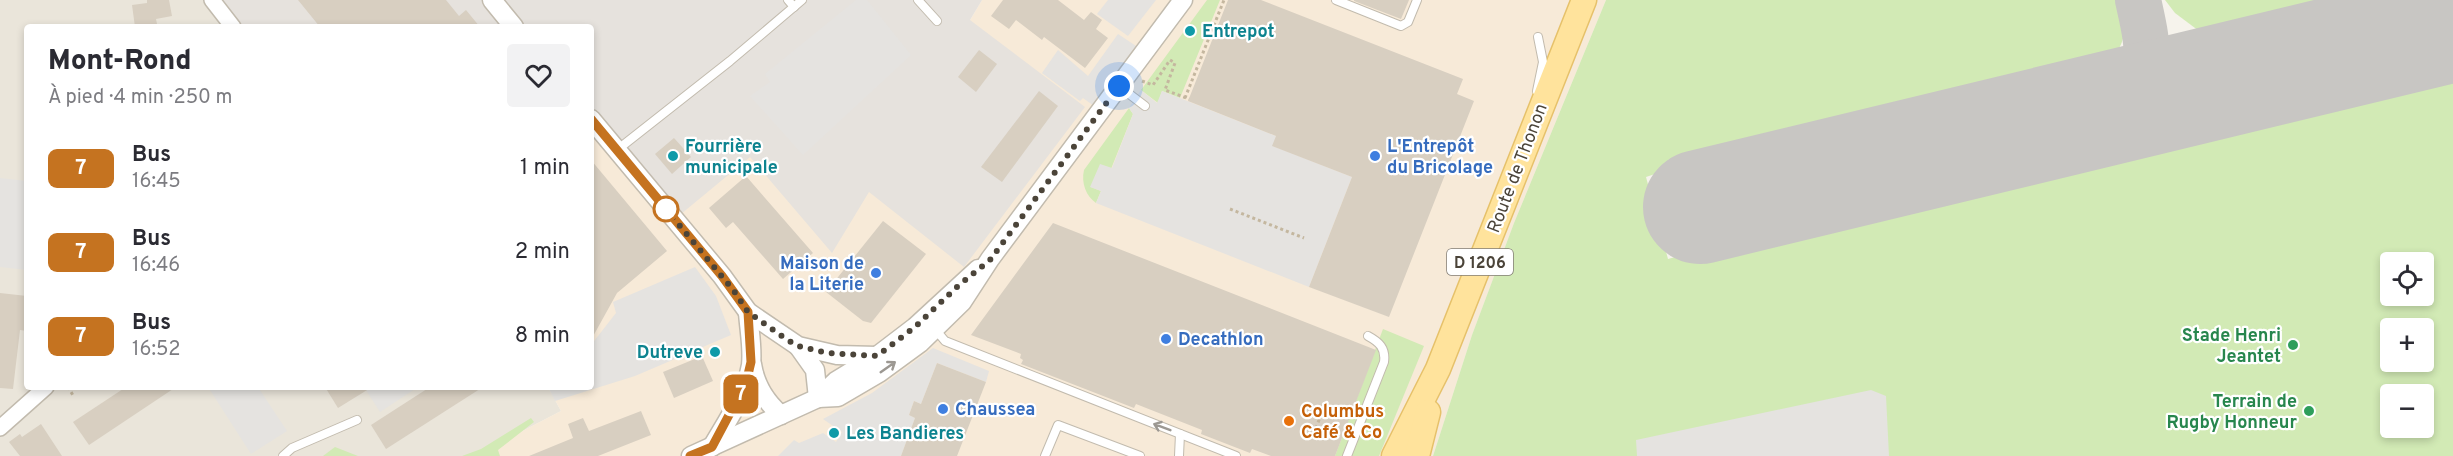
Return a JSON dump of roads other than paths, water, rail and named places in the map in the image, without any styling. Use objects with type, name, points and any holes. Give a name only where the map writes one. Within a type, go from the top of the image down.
[{"type":"main road","name":"Route de Thonon","points":[[1394,456],[1438,369],[1584,0]]},
{"type":"main road","name":"Route de Thonon","points":[[1417,456],[1438,369]]},
{"type":"street","points":[[212,0],[231,24]]},
{"type":"street","points":[[492,0],[512,24]]},
{"type":"street","points":[[819,398],[838,398],[893,364],[935,329],[962,302],[990,260],[1184,0]]},
{"type":"street","points":[[594,123],[722,276],[748,312],[798,346],[815,370],[819,398]]},
{"type":"street","points":[[700,453],[819,398],[836,381],[877,356],[921,322],[959,285],[990,260]]},
{"type":"street","points":[[748,312],[751,362],[759,387],[781,415]]},
{"type":"street","points":[[798,346],[837,355],[877,356]]},
{"type":"street","points":[[700,453],[738,400],[748,377],[751,362]]},
{"type":"street","points":[[0,428],[43,390]]},
{"type":"lane","points":[[788,0],[794,7]]},
{"type":"lane","points":[[617,150],[730,61],[802,0]]},
{"type":"lane","points":[[918,0],[938,21]]},
{"type":"lane","points":[[1336,0],[1401,26],[1408,22],[1417,0]]},
{"type":"lane","points":[[1523,154],[1543,62],[1538,36]]},
{"type":"lane","points":[[1123,81],[1144,106]]},
{"type":"lane","points":[[935,329],[945,341],[1236,456]]},
{"type":"lane","points":[[1347,456],[1384,362],[1381,345],[1368,336]]},
{"type":"lane","points":[[283,456],[292,448],[357,420]]},
{"type":"lane","points":[[1045,456],[1058,425],[1140,456]]},
{"type":"lane","points":[[1179,456],[1180,434]]},
{"type":"place","name":"Entrepot","points":[[1190,31]]},
{"type":"place","name":"Fourrière municipale","points":[[673,156]]},
{"type":"place","name":"L'Entrepôt du Bricolage","points":[[1375,156]]},
{"type":"place","name":"Maison de la Literie","points":[[876,273]]},
{"type":"place","name":"Decathlon","points":[[1166,339]]},
{"type":"place","name":"Stade Henri Jeantet","points":[[2293,345]]},
{"type":"place","name":"Dutreve","points":[[715,352]]},
{"type":"place","name":"Chaussea","points":[[943,409]]},
{"type":"place","name":"Terrain de Rugby Honneur","points":[[2309,411]]},
{"type":"place","name":"Columbus Café & Co","points":[[1289,421]]},
{"type":"place","name":"Les Bandieres","points":[[834,433]]}]
